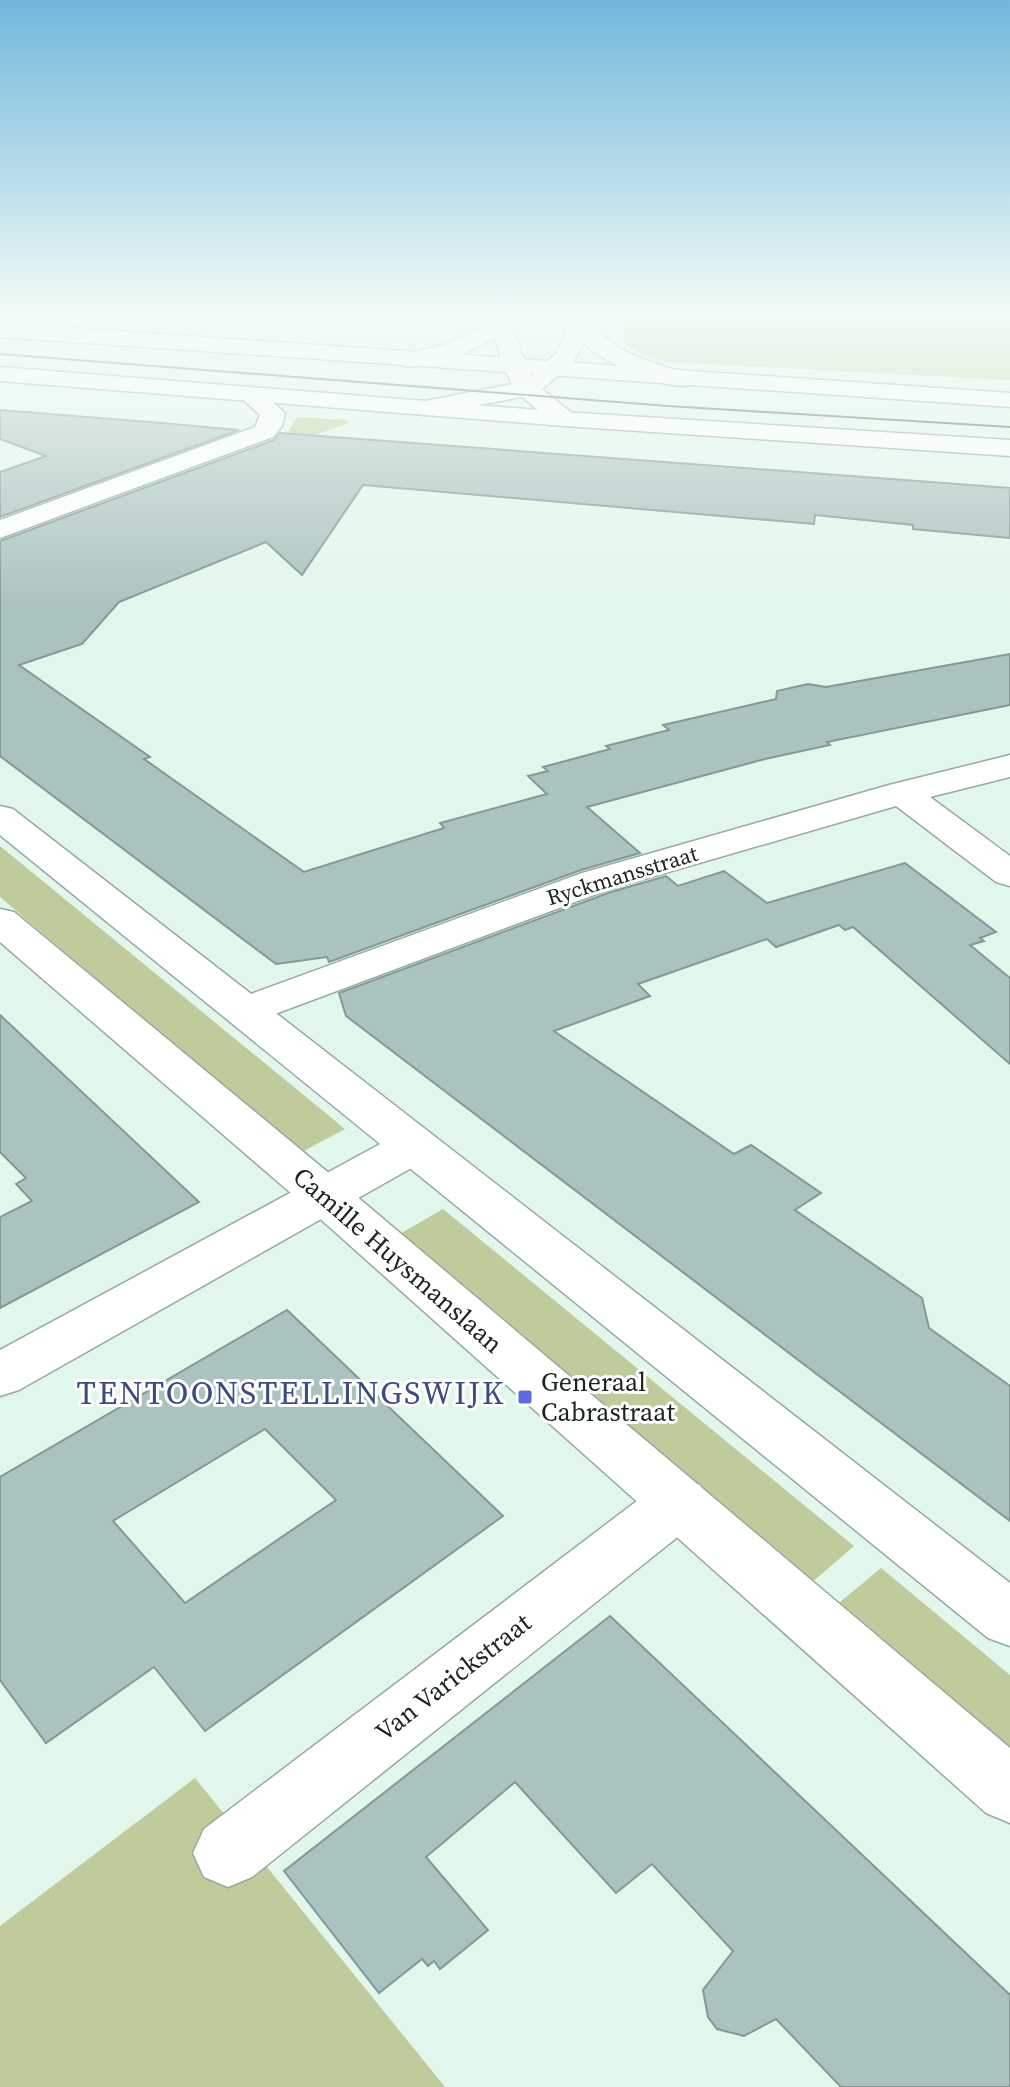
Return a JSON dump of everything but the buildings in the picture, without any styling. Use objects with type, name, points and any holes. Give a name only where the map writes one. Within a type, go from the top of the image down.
[{"type":"street","points":[[0,530],[264,432],[270,426],[272,412]]},
{"type":"street","points":[[480,412],[1010,448]]},
{"type":"street","points":[[557,412],[564,419]]},
{"type":"street","name":"Ryckmansstraat","points":[[244,1011],[596,881],[902,793],[1010,766]]},
{"type":"street","points":[[902,793],[1010,874]]},
{"type":"street","points":[[0,817],[1010,1619]]},
{"type":"street","name":"Camille Huysmanslaan","points":[[0,921],[325,1196],[1010,1791]]},
{"type":"street","points":[[0,1375],[412,1147]]},
{"type":"street","name":"Van Varickstraat","points":[[228,1853],[679,1502]]},
{"type":"green space","points":[[297,417],[346,420],[349,423],[306,438],[287,434]]},
{"type":"green space","points":[[0,846],[345,1129],[300,1153],[0,897]]},
{"type":"green space","points":[[443,1209],[854,1546],[809,1585],[398,1235]]},
{"type":"green space","points":[[881,1568],[1010,1675],[1010,1757],[834,1607]]},
{"type":"green space","points":[[195,1778],[445,2087],[0,2087],[0,1926]]},
{"type":"tram line","points":[[772,412],[1010,427]]},
{"type":"place","name":"Generaal Cabrastraat","points":[[525,1397]]},
{"type":"district","name":"TENTOONSTELLINGSWIJK","points":[[291,1393]]}]
